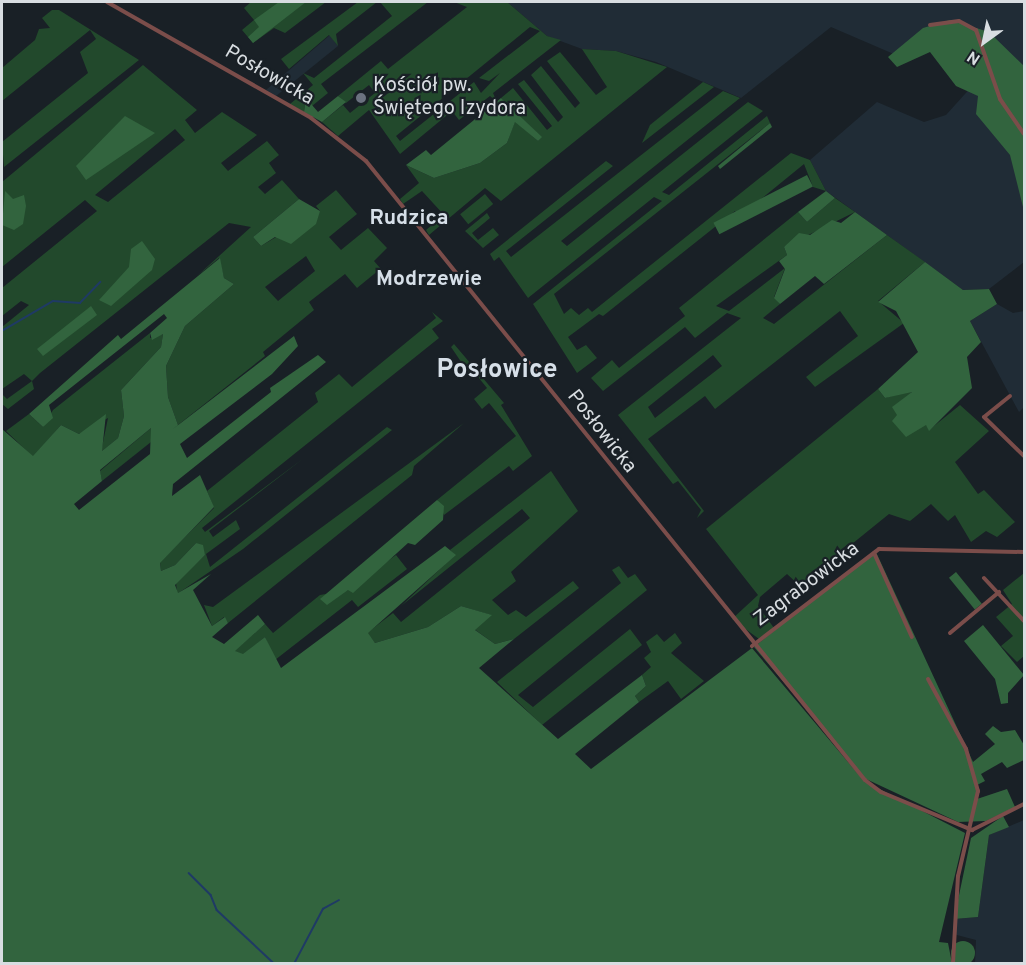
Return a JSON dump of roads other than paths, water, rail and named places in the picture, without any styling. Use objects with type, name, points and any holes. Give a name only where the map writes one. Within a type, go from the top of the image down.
[{"type":"street","name":"Posłowicka","points":[[107,2],[311,117],[369,164],[752,646],[873,788],[972,831]]},
{"type":"street","points":[[930,25],[959,21],[976,30],[999,99],[1024,135]]},
{"type":"street","points":[[1010,396],[984,417],[1024,456]]},
{"type":"street","name":"Zagrabowicka","points":[[752,646],[874,553],[886,548],[1024,552]]},
{"type":"street","points":[[874,553],[912,638]]},
{"type":"street","points":[[984,578],[1024,621]]},
{"type":"street","points":[[950,633],[999,592]]},
{"type":"street","points":[[928,679],[974,768],[978,805],[958,876],[953,963]]},
{"type":"street","points":[[972,831],[1024,804]]},
{"type":"waterway","points":[[2,331],[53,301],[80,303],[100,282]]},
{"type":"waterway","points":[[189,873],[211,895],[217,910],[275,964]]},
{"type":"waterway","points":[[294,964],[323,909],[339,900]]},
{"type":"place","name":"Kościół pw. Świętego Izydora","points":[[361,98]]},
{"type":"district","name":"Rudzica","points":[[409,219]]},
{"type":"district","name":"Modrzewie","points":[[429,280]]},
{"type":"district","name":"Posłowice","points":[[497,371]]}]
